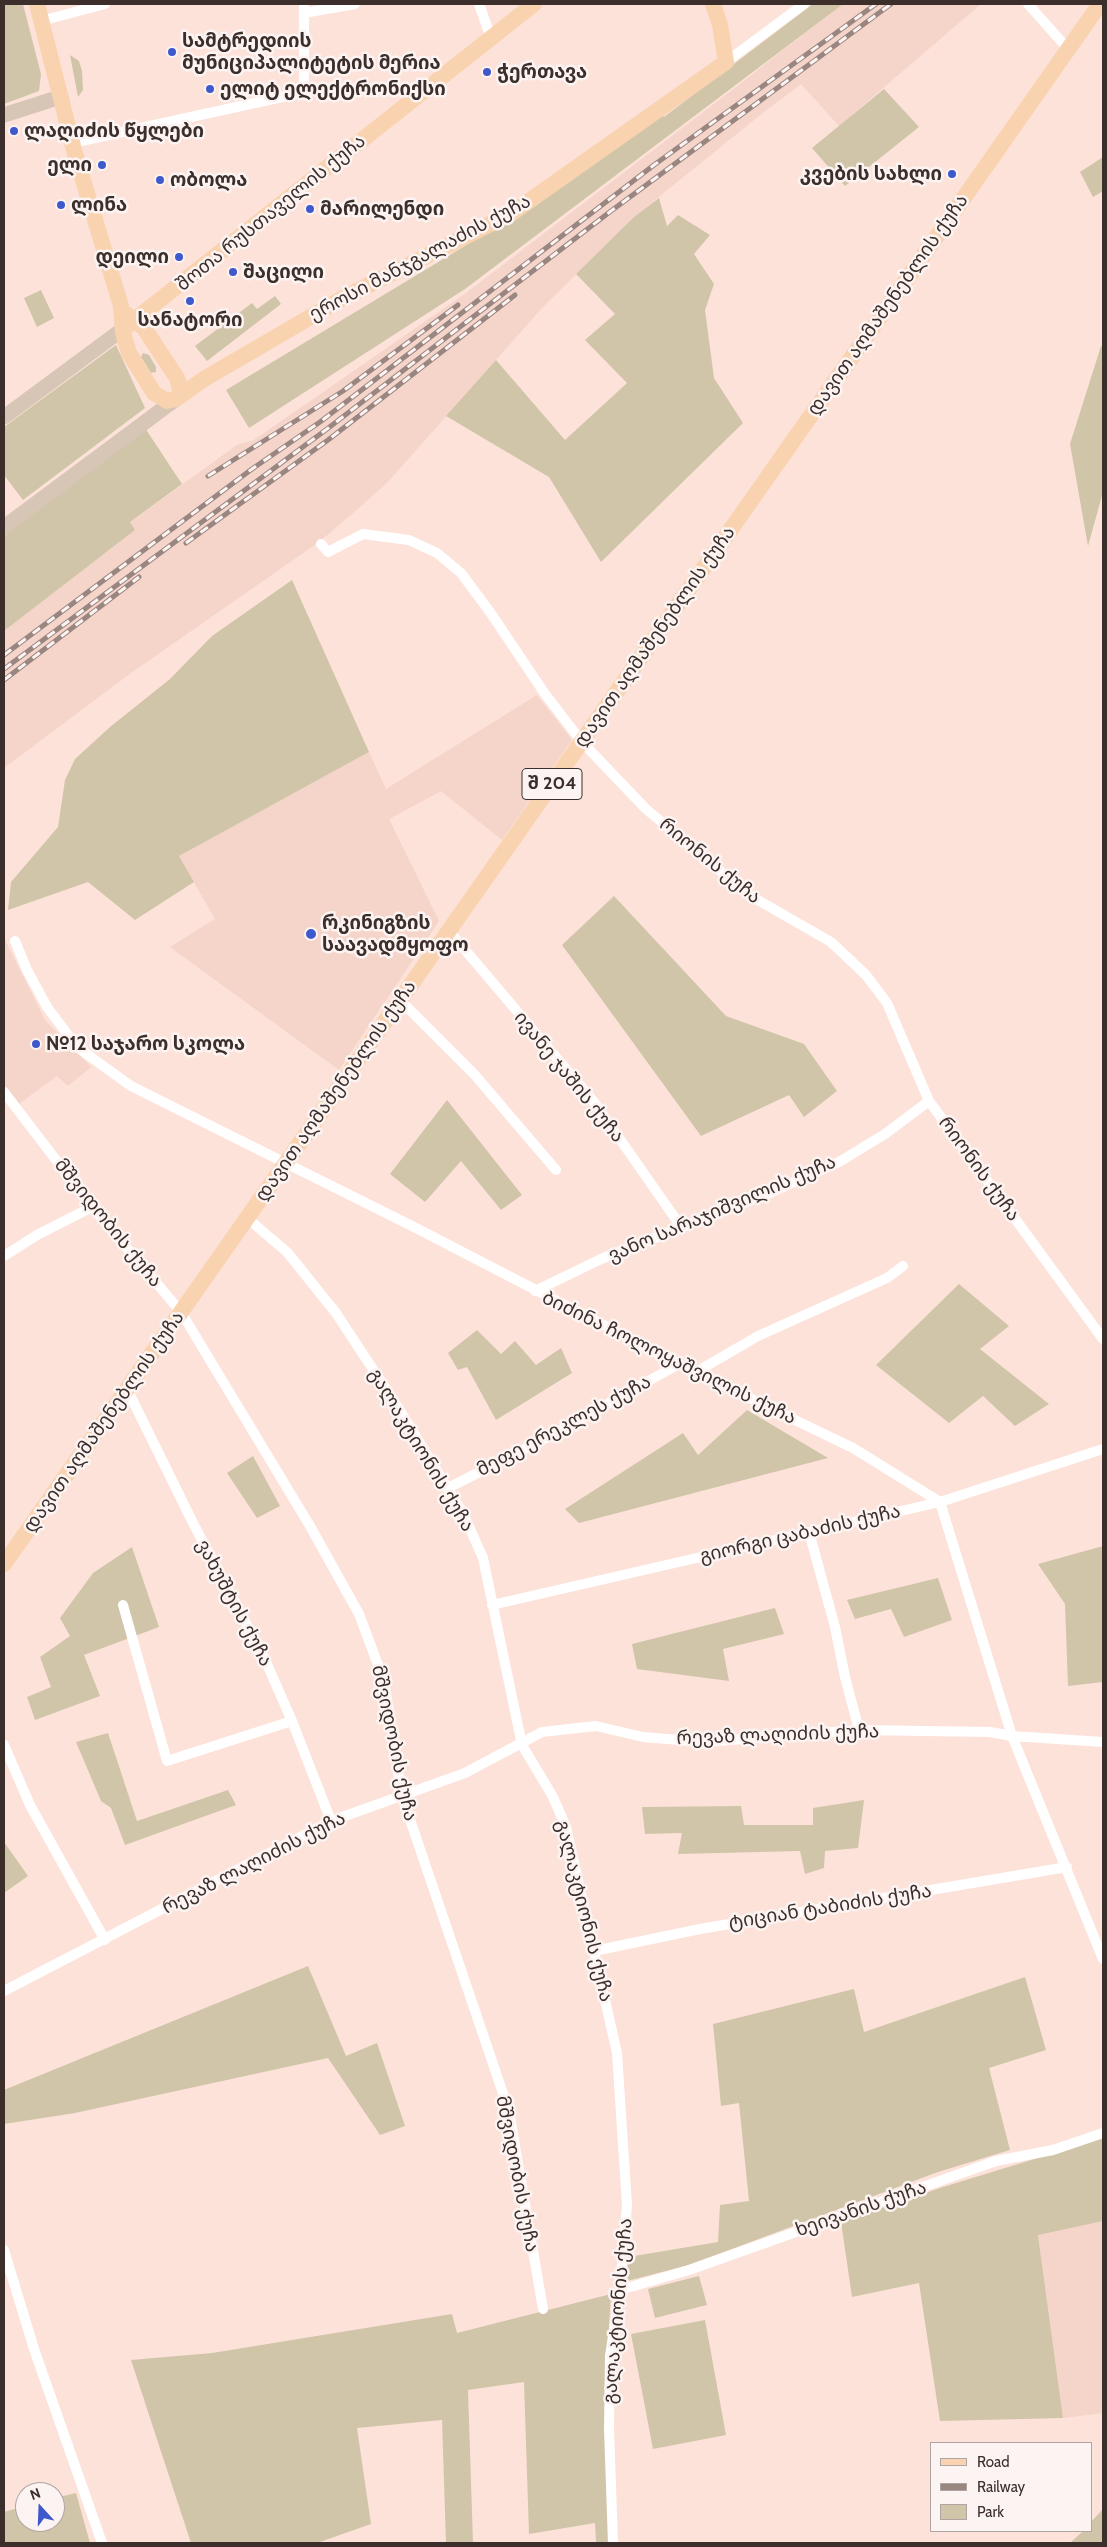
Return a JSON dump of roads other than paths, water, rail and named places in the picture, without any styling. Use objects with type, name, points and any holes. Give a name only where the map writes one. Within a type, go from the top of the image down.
[{"type":"main road","points":[[4,527],[176,399],[180,392],[177,378],[144,328],[135,321],[120,303],[72,143],[37,4]]},
{"type":"main road","name":"შოთა რუსთაველის ქუჩა","points":[[4,417],[135,321],[534,4]]},
{"type":"main road","points":[[713,4],[720,25],[726,62]]},
{"type":"main road","name":"დავით აღმაშენებლის ქუჩა","points":[[4,1564],[1100,4]]},
{"type":"main road","name":"ეროსი მანჯგალაძის ქუჩა","points":[[176,399],[204,379],[343,298],[512,213],[726,62]]},
{"type":"main road","points":[[4,115],[60,97]]},
{"type":"main road","points":[[120,303],[134,313],[135,321],[129,353],[154,393],[166,401],[176,399]]},
{"type":"main road","points":[[107,342],[116,326],[120,303]]},
{"type":"street","points":[[41,21],[105,4]]},
{"type":"street","points":[[72,143],[296,94],[304,86],[304,8],[355,4]]},
{"type":"street","points":[[480,4],[491,38]]},
{"type":"street","name":"ეროსი მანჯგალაძის ქუჩა","points":[[726,62],[804,4]]},
{"type":"street","points":[[1028,4],[1068,49]]},
{"type":"street","name":"რიონის ქუჩა","points":[[321,544],[328,552],[363,534],[409,540],[437,553],[466,579],[545,694],[582,742],[646,809],[749,895],[831,942],[866,975],[888,1003],[929,1101],[1103,1339]]},
{"type":"street","name":"ივანე ჯაშის ქუჩა","points":[[448,931],[594,1102],[682,1228]]},
{"type":"street","name":"ბიძინა ჩოლოყაშვილის ქუჩა","points":[[15,941],[27,970],[47,1007],[77,1047],[131,1086],[416,1228],[679,1364],[853,1448],[940,1502]]},
{"type":"street","points":[[400,1000],[474,1074],[556,1170]]},
{"type":"street","name":"მშვიდობის ქუჩა","points":[[4,1092],[8,1104],[181,1312],[310,1526],[359,1614],[384,1682],[402,1796],[508,2111],[543,2309]]},
{"type":"street","name":"ვანო სარაჯიშვილის ქუჩა","points":[[535,1291],[601,1259],[682,1228],[839,1162],[885,1134],[929,1101]]},
{"type":"street","points":[[4,1256],[37,1235],[92,1207]]},
{"type":"street","name":"გალაკტიონის ქუჩა","points":[[247,1218],[287,1252],[336,1313],[463,1513],[483,1558],[522,1745],[553,1797],[566,1827],[617,2053],[627,2205],[620,2290],[610,2356],[609,2428],[613,2543]]},
{"type":"street","points":[[696,1372],[758,1336],[887,1278],[903,1266]]},
{"type":"street","name":"მეფე ერეკლეს ქუჩა","points":[[448,1488],[548,1438],[679,1364]]},
{"type":"street","name":"ვახუშტის ქუჩა","points":[[127,1389],[194,1525],[263,1655],[292,1721],[331,1821]]},
{"type":"street","name":"გიორგი ცაბაძის ქუჩა","points":[[492,1604],[940,1502],[1103,1449]]},
{"type":"street","points":[[940,1502],[1012,1736],[1103,1959]]},
{"type":"street","points":[[809,1532],[835,1627],[859,1730]]},
{"type":"street","points":[[123,1604],[167,1762],[292,1721]]},
{"type":"street","name":"რევაზ ლაღიძის ქუჩა","points":[[4,1991],[331,1821],[465,1773],[522,1745],[542,1732],[596,1726],[643,1737],[705,1742],[859,1730],[990,1732],[1012,1736],[1103,1742]]},
{"type":"street","points":[[4,1745],[30,1806],[105,1940]]},
{"type":"street","name":"ტიციან ტაბიძის ქუჩა","points":[[594,1951],[700,1928],[1067,1867]]},
{"type":"street","name":"ხეივანის ქუჩა","points":[[620,2290],[689,2270],[996,2161],[1053,2150],[1103,2133]]},
{"type":"street","points":[[4,2250],[34,2349],[102,2543]]},
{"type":"railway","points":[[4,655],[252,469],[320,422],[654,165],[876,4]]},
{"type":"railway","points":[[4,669],[327,429],[611,211],[891,4]]},
{"type":"railway","points":[[186,543],[328,440],[515,295]]},
{"type":"railway","points":[[208,476],[343,391],[458,305]]},
{"type":"railway","points":[[4,680],[139,577]]},
{"type":"place","name":"სამტრედიის მუნიციპალიტეტის მერია","points":[[172,52]]},
{"type":"place","name":"ჭერთავა","points":[[487,72]]},
{"type":"place","name":"ელიტ ელექტრონიქსი","points":[[210,89]]},
{"type":"place","name":"ლაღიძის წყლები","points":[[14,131]]},
{"type":"place","name":"ელი","points":[[102,165]]},
{"type":"place","name":"კვების სახლი","points":[[952,174]]},
{"type":"place","name":"ობოლა","points":[[160,180]]},
{"type":"place","name":"ლინა","points":[[61,205]]},
{"type":"place","name":"მარილენდი","points":[[310,209]]},
{"type":"place","name":"დეილი","points":[[179,257]]},
{"type":"place","name":"შაცილი","points":[[233,272]]},
{"type":"place","name":"სანატორი","points":[[190,301]]},
{"type":"place","name":"რკინიგზის საავადმყოფო","points":[[311,934]]},
{"type":"place","name":"№12 საჯარო სკოლა","points":[[36,1044]]}]
